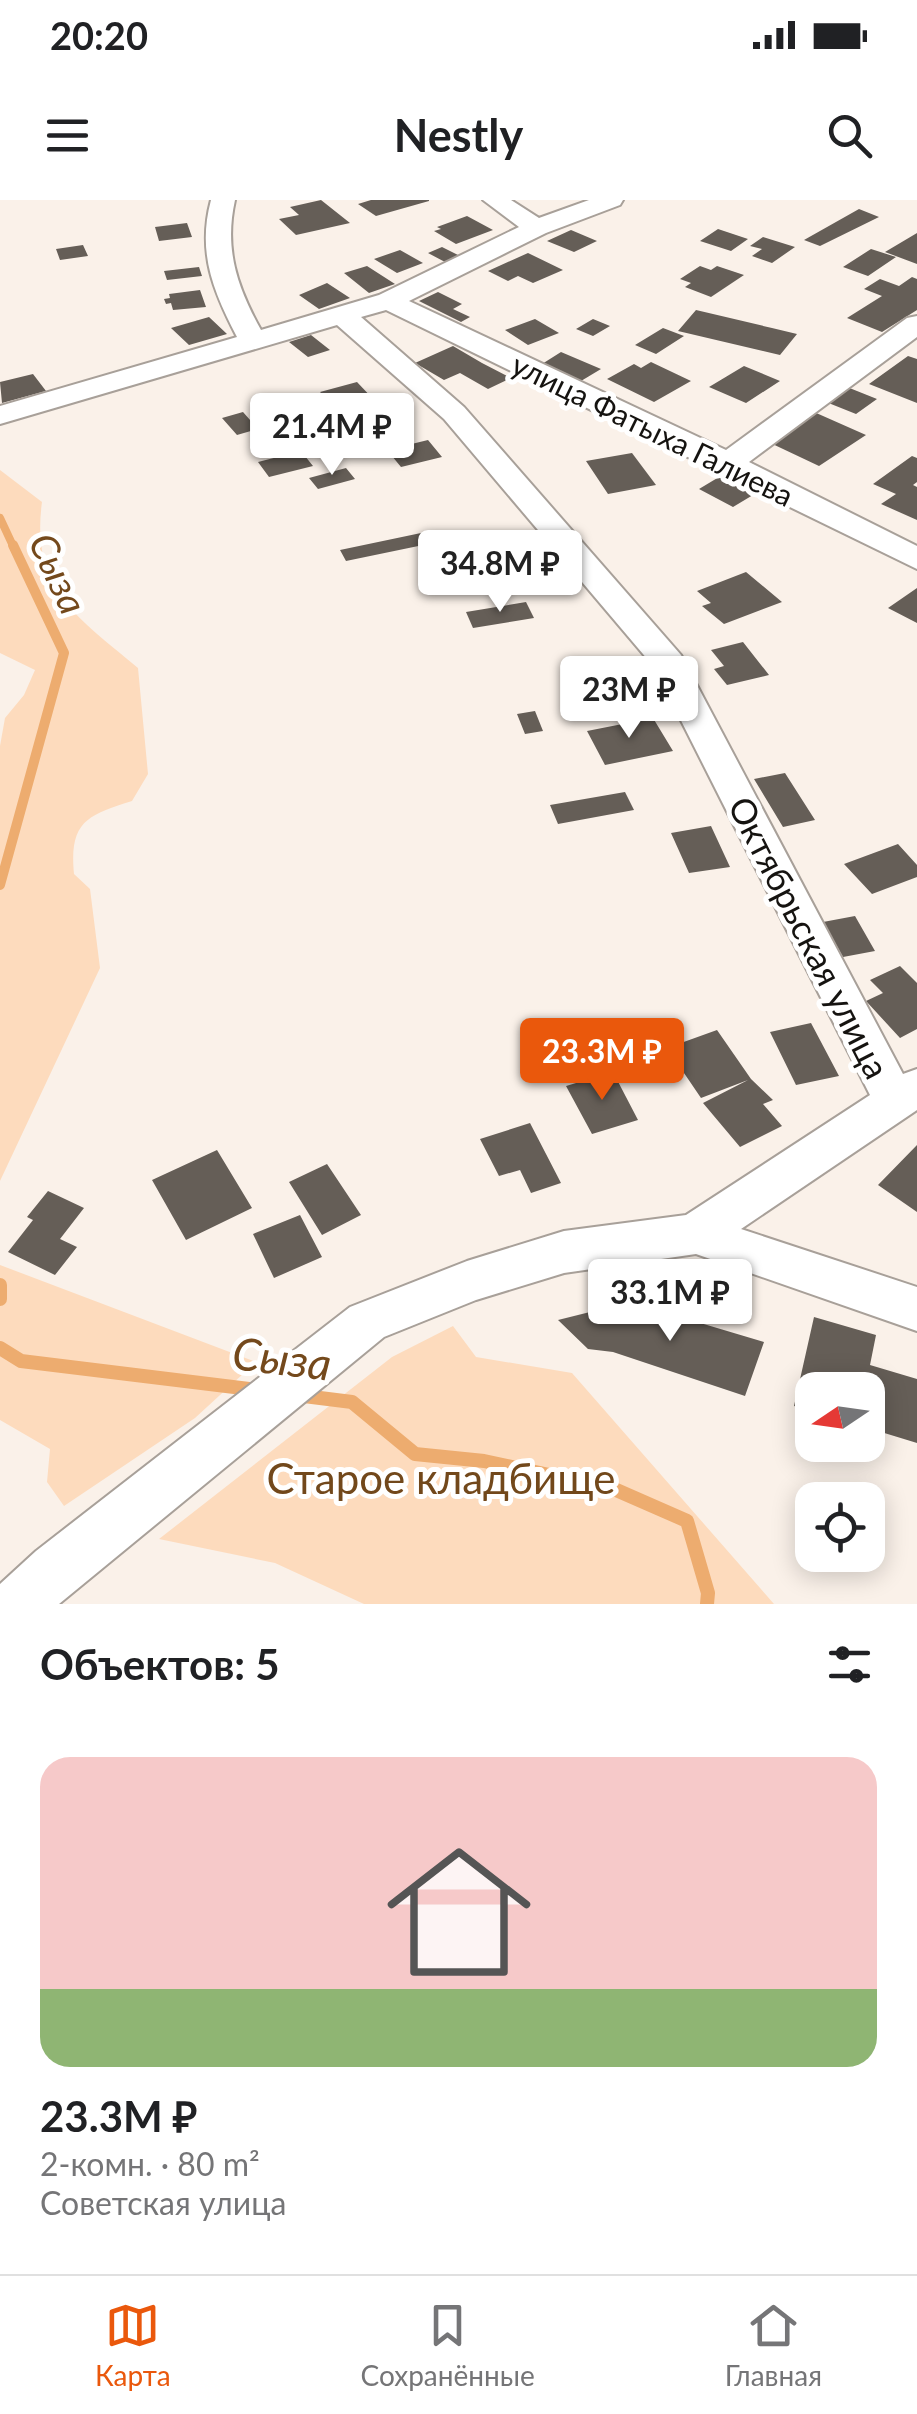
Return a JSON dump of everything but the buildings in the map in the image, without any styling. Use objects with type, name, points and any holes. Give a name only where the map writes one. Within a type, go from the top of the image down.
[{"type":"street","points":[[223,200],[216,223],[214,253],[224,288],[253,341]]},
{"type":"street","points":[[495,200],[537,228]]},
{"type":"street","points":[[0,415],[388,301],[537,228],[611,200]]},
{"type":"street","name":"улица Фатыха Галиева","points":[[388,301],[917,559]]},
{"type":"street","name":"Октябрьская улица","points":[[343,316],[454,413],[669,663],[906,1094]]},
{"type":"street","points":[[728,464],[917,324]]},
{"type":"street","points":[[38,1587],[367,1322],[467,1282],[564,1252],[696,1234],[906,1094]]},
{"type":"street","points":[[696,1234],[917,1308]]},
{"type":"green space","points":[[0,470],[42,502],[40,532],[44,558],[63,599],[138,668],[148,774],[132,801],[103,811],[84,823],[78,832],[74,874],[90,889],[100,968],[0,1181],[0,746],[5,718],[24,695],[35,670],[0,653]]},
{"type":"green space","points":[[0,1265],[256,1362],[195,1418],[64,1506],[47,1482],[50,1449],[0,1420]]},
{"type":"green space","name":"Старое кладбище","points":[[453,1326],[476,1357],[572,1373],[774,1604],[364,1604],[275,1563],[159,1539],[392,1357]]},
{"type":"waterway","name":"Сыза","points":[[0,518],[14,548]]},
{"type":"waterway","name":"Сыза","points":[[0,885],[64,653],[13,545]]},
{"type":"waterway","name":"Сыза","points":[[0,1285],[0,1299]]},
{"type":"waterway","name":"Сыза","points":[[0,1348],[21,1361],[258,1390]]},
{"type":"waterway","name":"Сыза","points":[[296,1395],[352,1402],[415,1454],[484,1461],[614,1489],[687,1521],[708,1593],[707,1604]]}]
